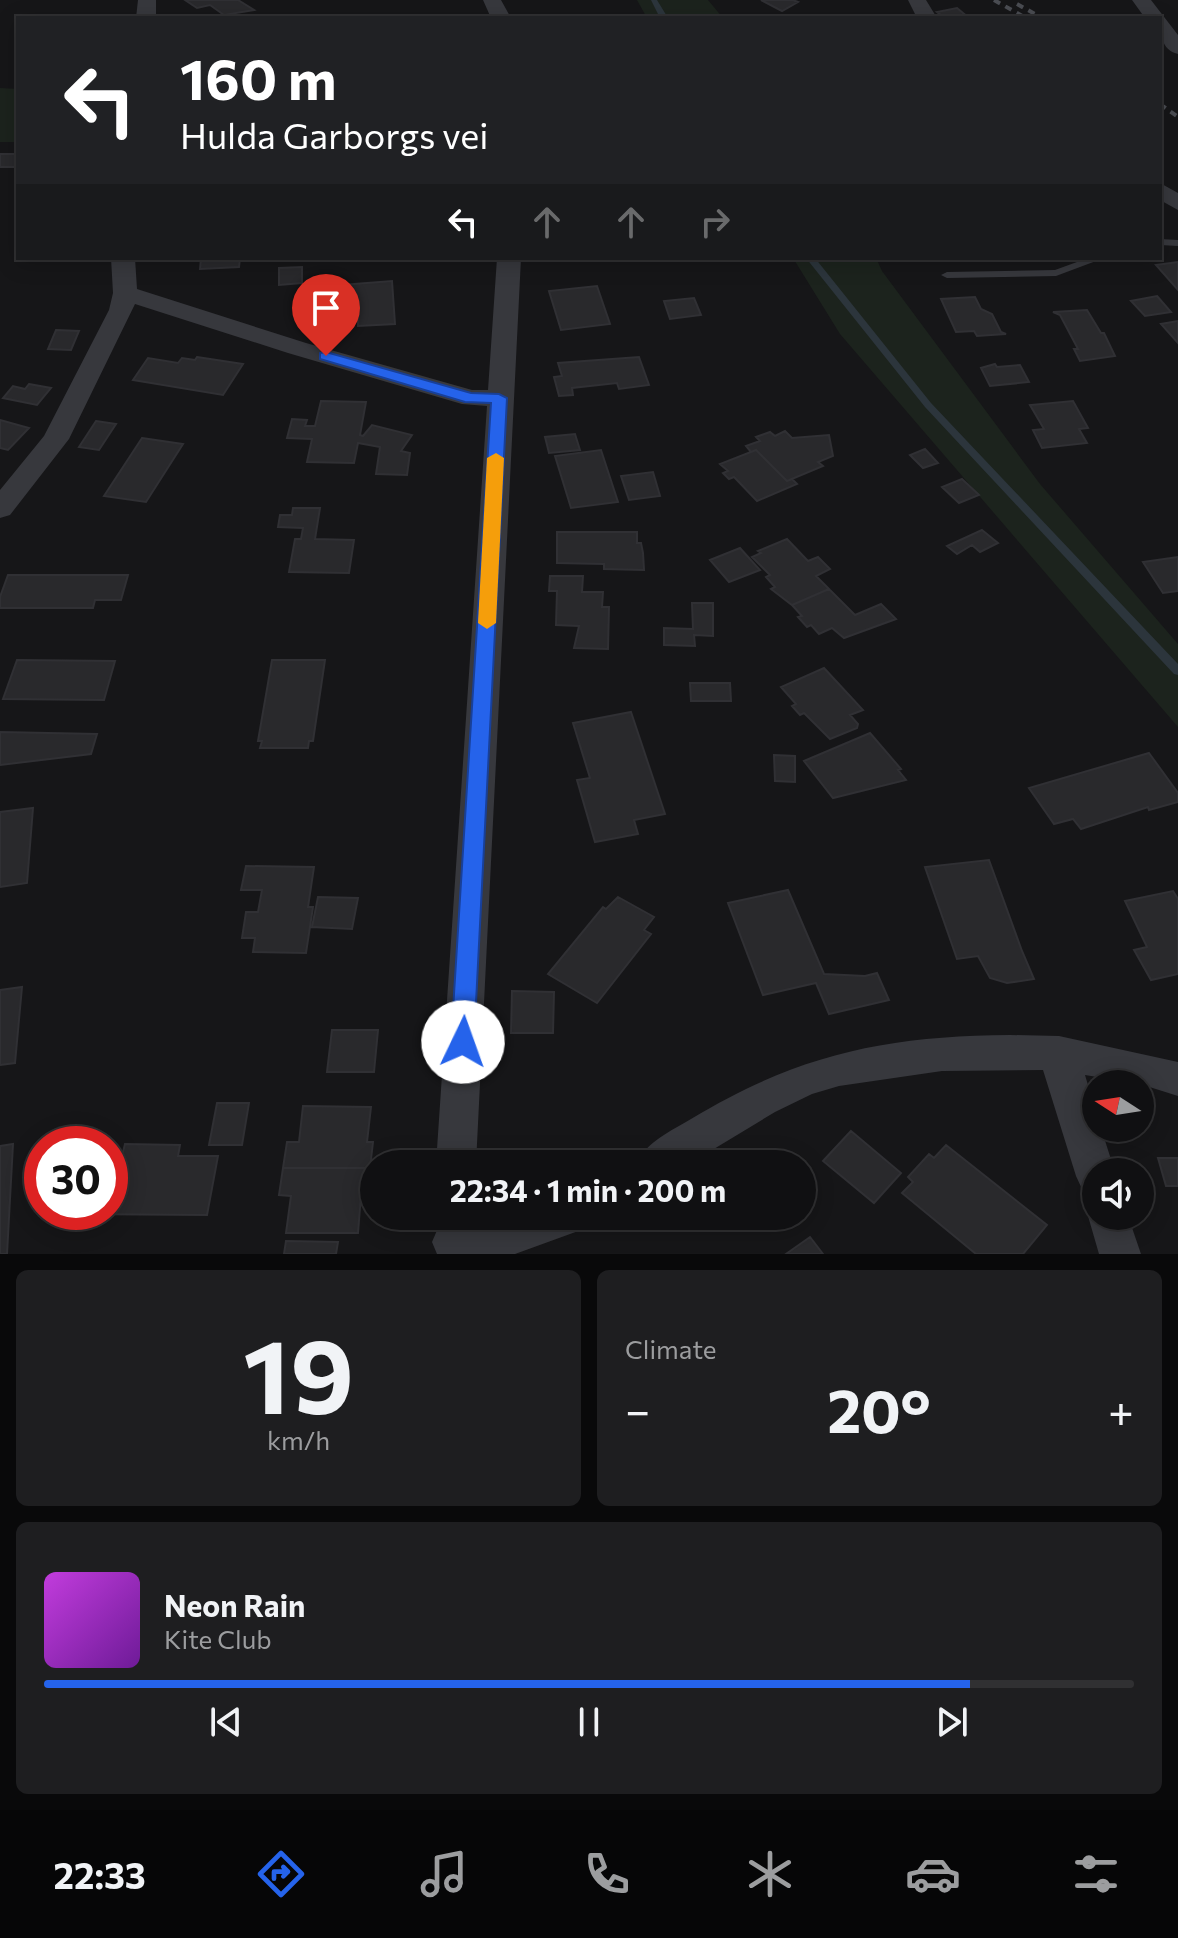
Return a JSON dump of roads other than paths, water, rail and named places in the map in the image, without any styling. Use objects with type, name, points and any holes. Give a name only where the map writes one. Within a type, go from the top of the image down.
[{"type":"street","points":[[1141,0],[1153,16]]},
{"type":"street","points":[[1162,27],[1178,48]]},
{"type":"street","points":[[0,509],[56,439],[121,310],[125,293],[123,260]]},
{"type":"street","points":[[457,1150],[509,260]]},
{"type":"street","points":[[125,293],[471,398],[499,398]]},
{"type":"street","points":[[676,1150],[801,1082],[862,1064],[988,1050],[1059,1053],[1178,1079]]},
{"type":"street","points":[[1059,1053],[1091,1158]]},
{"type":"street","points":[[452,1237],[499,1240],[527,1230]]},
{"type":"street","points":[[1112,1230],[1120,1254]]},
{"type":"lane","points":[[947,275],[1056,273],[1093,260]]},
{"type":"waterway","points":[[654,0],[663,16]]},
{"type":"waterway","points":[[812,260],[928,405],[1178,671]]},
{"type":"railway","points":[[994,0],[1022,16]]},
{"type":"railway","points":[[1017,4],[1038,16]]},
{"type":"railway","points":[[1162,105],[1178,117]]}]
